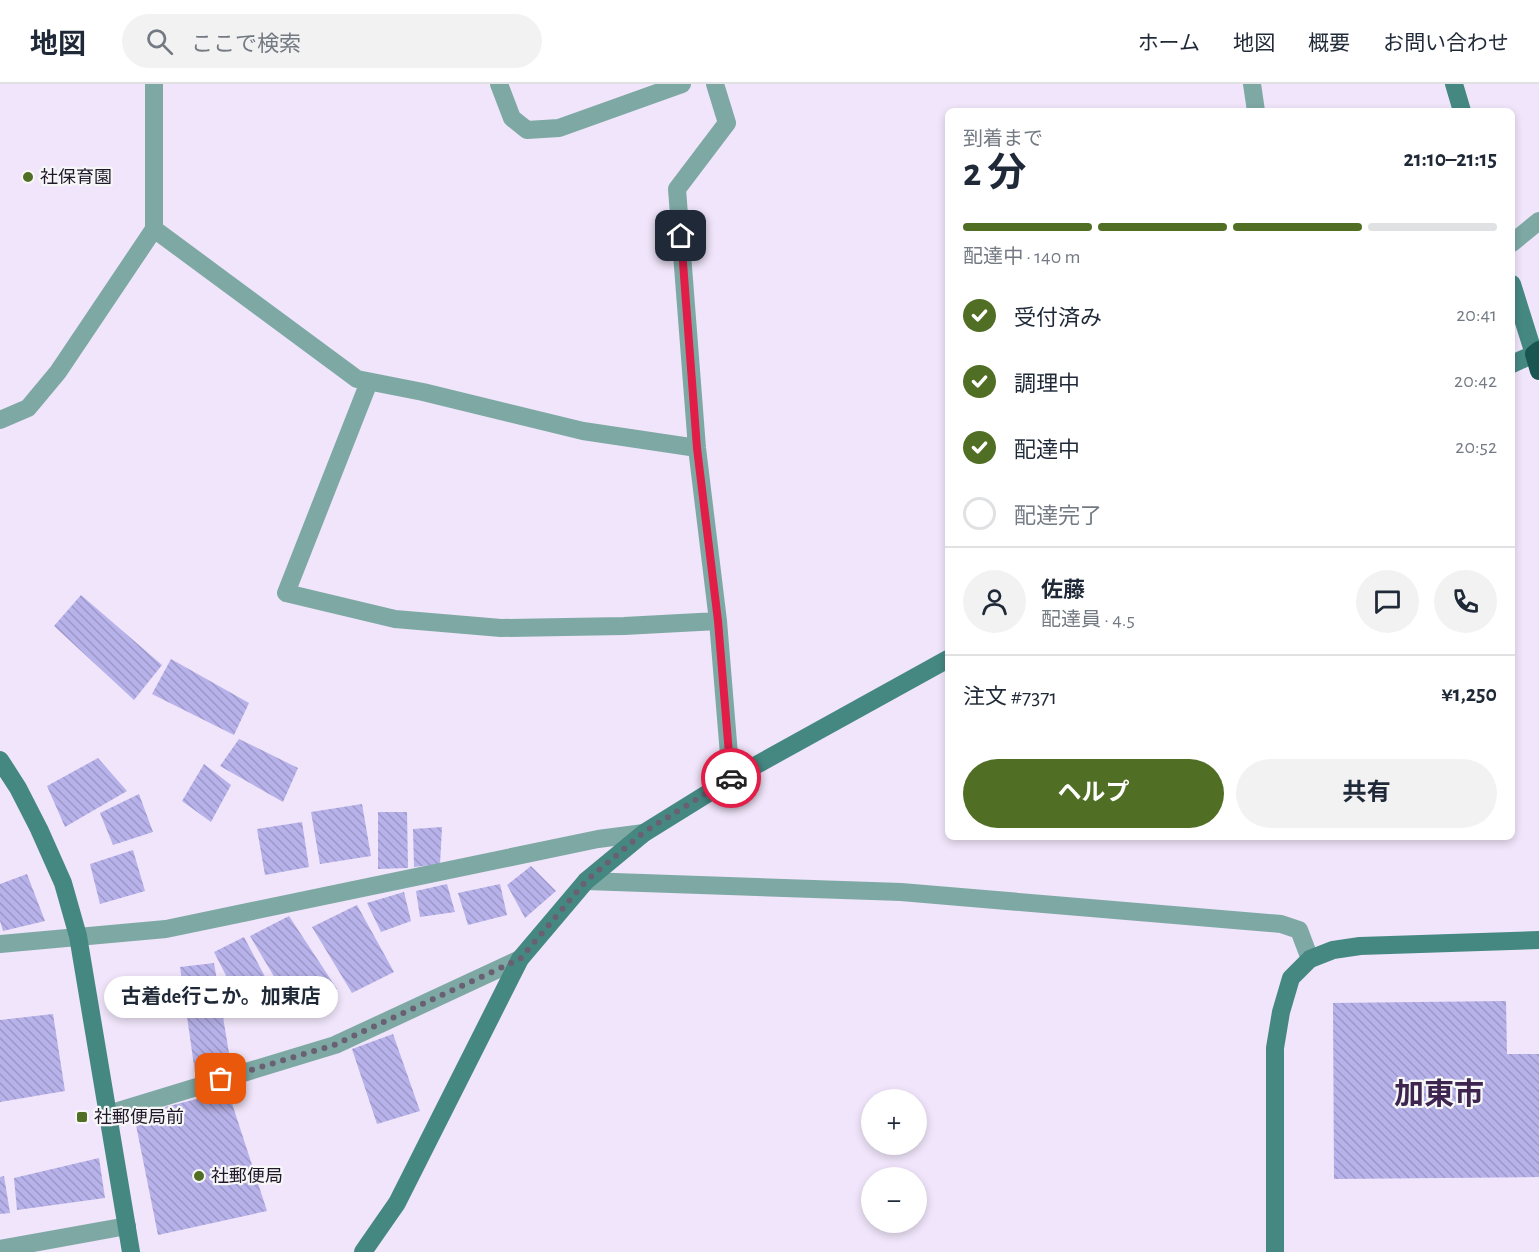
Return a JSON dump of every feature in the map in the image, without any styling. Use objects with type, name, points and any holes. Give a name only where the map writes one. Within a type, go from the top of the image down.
[{"type":"highway","points":[[1536,352],[1539,372]]},
{"type":"street","points":[[0,420],[28,408],[58,372],[154,229],[154,84]]},
{"type":"street","points":[[500,84],[512,118],[527,130],[559,128],[682,84]]},
{"type":"street","points":[[715,84],[726,123],[677,189],[697,448],[718,621],[731,779]]},
{"type":"street","points":[[1252,84],[1256,108]]},
{"type":"street","points":[[1454,84],[1461,108]]},
{"type":"street","points":[[1515,241],[1539,221]]},
{"type":"street","points":[[154,229],[357,379],[423,392],[584,431],[697,448]]},
{"type":"street","points":[[1515,292],[1536,352],[1515,362]]},
{"type":"street","points":[[369,382],[286,593],[395,619],[501,628],[624,626],[718,621]]},
{"type":"street","points":[[363,1252],[397,1203],[520,959],[586,881],[644,832],[731,779],[945,661]]},
{"type":"street","points":[[0,759],[18,788],[63,883],[78,936],[131,1252]]},
{"type":"street","points":[[0,944],[166,929],[598,839],[644,832]]},
{"type":"street","points":[[586,881],[901,892],[1281,924],[1299,930],[1310,959]]},
{"type":"street","points":[[1275,1252],[1275,1048],[1281,1012],[1291,978],[1310,959],[1333,950],[1360,946],[1539,940]]},
{"type":"street","points":[[108,1114],[334,1045],[520,959]]},
{"type":"street","points":[[0,1249],[127,1226]]},
{"type":"building","points":[[81,595],[162,665],[134,700],[54,626]]},
{"type":"building","points":[[171,659],[249,703],[234,735],[152,694]]},
{"type":"building","points":[[239,739],[298,768],[283,802],[220,766]]},
{"type":"building","points":[[98,758],[127,791],[65,827],[47,786]]},
{"type":"building","points":[[204,764],[231,785],[211,822],[182,801]]},
{"type":"building","points":[[139,794],[153,832],[113,845],[100,813]]},
{"type":"building","points":[[362,804],[371,856],[320,864],[311,812]]},
{"type":"building","points":[[378,812],[407,812],[408,868],[378,869]]},
{"type":"building","points":[[302,822],[309,867],[265,875],[257,829]]},
{"type":"building","points":[[442,827],[440,864],[414,867],[413,829]]},
{"type":"building","points":[[133,850],[145,891],[100,904],[90,864]]},
{"type":"building","points":[[531,866],[556,891],[525,918],[507,885]]},
{"type":"building","points":[[27,874],[45,921],[3,931],[0,921],[0,884]]},
{"type":"building","points":[[447,884],[455,912],[420,917],[416,891]]},
{"type":"building","points":[[500,884],[507,915],[468,925],[458,893]]},
{"type":"building","points":[[404,892],[411,921],[381,932],[367,903]]},
{"type":"building","points":[[357,905],[394,972],[352,993],[312,927]]},
{"type":"building","points":[[289,916],[337,989],[309,1008],[289,985],[282,990],[250,936]]},
{"type":"building","points":[[244,937],[271,988],[240,1003],[214,952]]},
{"type":"building","points":[[214,963],[231,1065],[195,1073],[180,967]]},
{"type":"building","points":[[1506,1001],[1507,1054],[1539,1054],[1539,1177],[1334,1179],[1333,1003]]},
{"type":"building","points":[[53,1014],[65,1091],[0,1102],[0,1020]]},
{"type":"building","points":[[393,1034],[420,1111],[377,1124],[352,1049]]},
{"type":"building","name":"社郵便局","points":[[228,1091],[267,1211],[158,1235],[134,1115]]},
{"type":"building","points":[[99,1158],[105,1198],[17,1210],[14,1178]]},
{"type":"building","points":[[4,1176],[10,1213],[0,1214],[0,1177]]},
{"type":"way so far","points":[[221,1079],[334,1045],[520,959],[586,881],[644,832],[731,778]]},
{"type":"place","name":"社保育園","points":[[28,177]]},
{"type":"place","name":"古着de行こか。加東店","points":[[221,1079]]},
{"type":"place","name":"社郵便局前","points":[[82,1117]]},
{"type":"place","name":"社郵便局","points":[[199,1176]]},
{"type":"district","name":"加東市","points":[[1439,1094]]},
{"type":"route","points":[[681,236],[697,448],[718,621],[731,778]]}]
